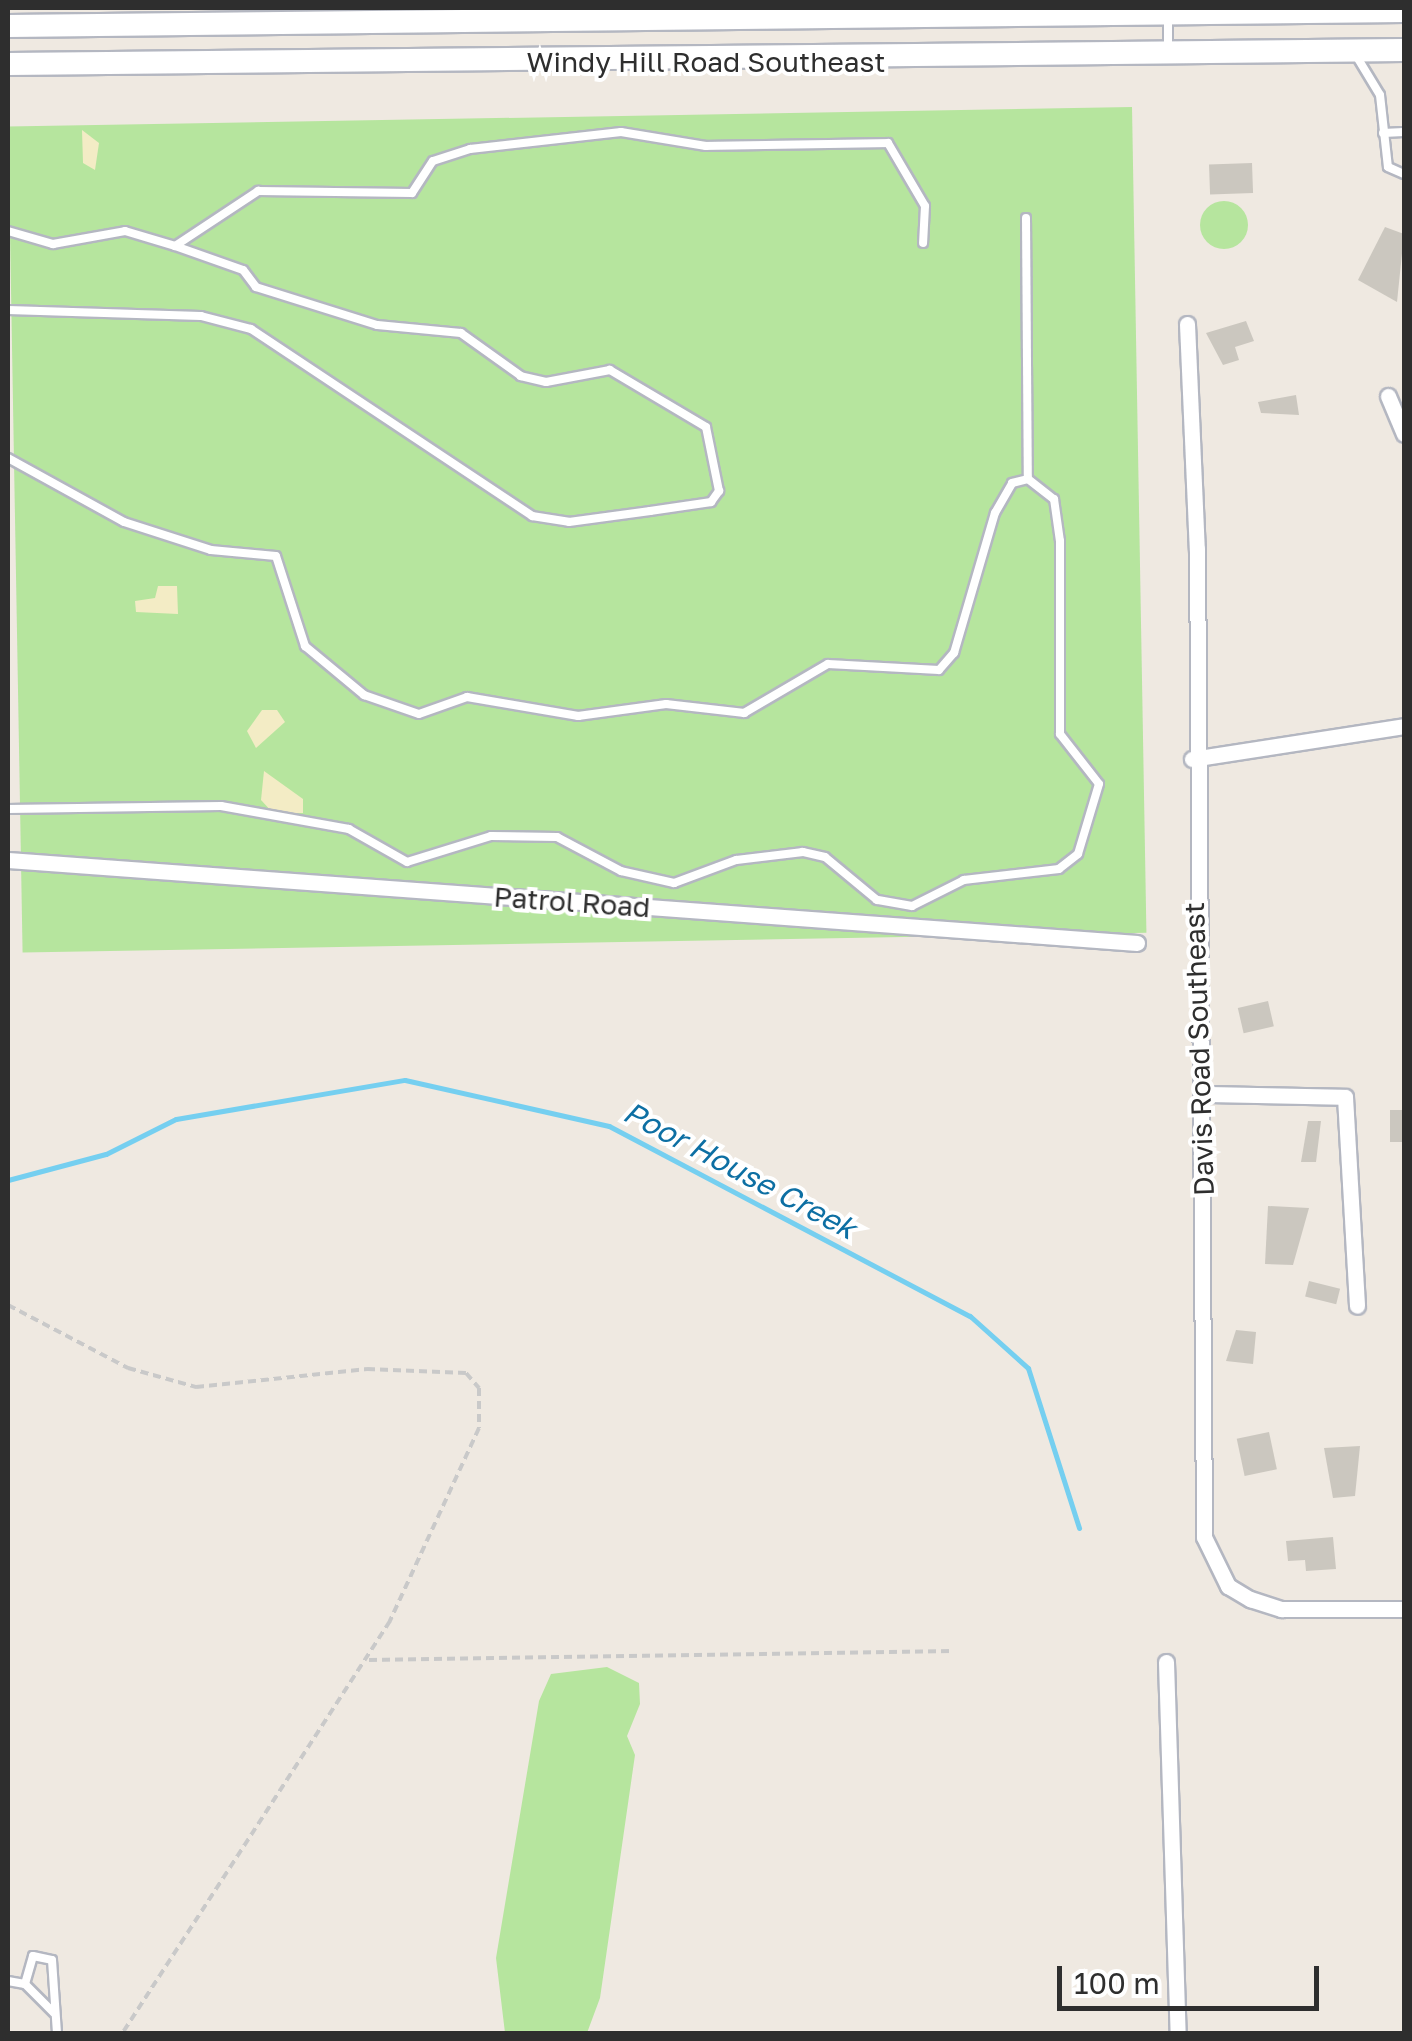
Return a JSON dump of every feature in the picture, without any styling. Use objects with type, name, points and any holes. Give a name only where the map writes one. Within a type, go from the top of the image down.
[{"type":"main road","name":"Windy Hill Road Southeast","points":[[8,26],[1404,11]]},
{"type":"main road","name":"Windy Hill Road Southeast","points":[[8,64],[1168,59],[1404,50]]},
{"type":"street","name":"Davis Road Southeast","points":[[1187,324],[1197,549],[1192,759],[1204,1094],[1210,1553],[1228,1586],[1282,1608],[1404,1609]]},
{"type":"street","points":[[1388,396],[1404,434]]},
{"type":"street","points":[[1192,759],[1404,726]]},
{"type":"street","name":"Patrol Road","points":[[8,860],[1137,943]]},
{"type":"street","points":[[1204,1094],[1346,1097],[1357,1306]]},
{"type":"street","points":[[1166,1662],[1178,2034]]},
{"type":"lane","points":[[1168,16],[1168,59]]},
{"type":"lane","points":[[1354,54],[1380,94],[1388,167],[1404,174]]},
{"type":"lane","points":[[175,246],[258,191],[412,193],[433,161],[470,149],[621,132],[706,146],[888,143],[926,206],[923,243]]},
{"type":"lane","points":[[1383,134],[1404,132]]},
{"type":"lane","points":[[1026,218],[1028,480]]},
{"type":"lane","points":[[8,231],[53,244],[125,232],[175,246],[243,270],[256,287],[377,325],[461,333],[521,376],[546,382],[610,370],[706,427],[719,491],[711,502],[618,516],[532,516],[251,329],[201,316],[8,310]]},
{"type":"lane","points":[[8,458],[124,522],[212,550],[276,556],[305,646],[364,695],[420,714],[466,697],[578,716],[666,704],[744,713],[828,664],[939,670],[954,653],[995,513],[1012,483],[1028,480],[1054,499],[1060,541],[1060,734],[1099,784],[1078,854],[1059,870],[964,880],[912,906],[877,900],[826,857],[802,852],[736,860],[674,882],[622,871],[557,837],[491,836],[406,862],[349,829],[221,806],[8,809]]},
{"type":"lane","points":[[25,1984],[28,1960],[52,1960],[56,2034]]},
{"type":"lane","points":[[8,1981],[25,1984],[56,2017]]},
{"type":"path","points":[[8,1305],[128,1368],[196,1387],[367,1369],[466,1373],[479,1388],[479,1428],[369,1660],[122,2034]]},
{"type":"path","points":[[369,1660],[953,1651]]},
{"type":"green space","points":[[1132,107],[1146,933],[23,952],[8,127]]},
{"type":"green space","points":[[1224,201],[1241,208],[1248,225],[1241,242],[1224,249],[1207,242],[1200,225],[1207,208]]},
{"type":"green space","points":[[607,1667],[639,1683],[640,1704],[627,1736],[635,1755],[600,1998],[587,2033],[505,2033],[496,1958],[539,1701],[551,1674]]},
{"type":"sand","points":[[82,130],[99,143],[95,170],[83,163]]},
{"type":"sand","points":[[158,586],[177,586],[178,614],[136,612],[135,601],[155,598]]},
{"type":"sand","points":[[262,710],[277,710],[285,722],[256,748],[247,731]]},
{"type":"sand","points":[[264,771],[303,799],[303,813],[273,813],[261,800]]},
{"type":"building","points":[[1252,163],[1253,193],[1210,194],[1209,165]]},
{"type":"building","points":[[1385,227],[1404,234],[1397,302],[1358,280]]},
{"type":"building","points":[[1246,321],[1254,341],[1235,347],[1239,360],[1223,365],[1206,333]]},
{"type":"building","points":[[1296,395],[1299,415],[1261,413],[1258,402]]},
{"type":"building","points":[[1268,1001],[1274,1026],[1244,1033],[1238,1008]]},
{"type":"building","points":[[1390,1110],[1404,1110],[1404,1142],[1390,1142]]},
{"type":"building","points":[[1308,1121],[1321,1121],[1316,1162],[1301,1162]]},
{"type":"building","points":[[1268,1206],[1309,1208],[1293,1265],[1265,1264]]},
{"type":"building","points":[[1309,1281],[1340,1289],[1336,1304],[1305,1297]]},
{"type":"building","points":[[1236,1330],[1256,1332],[1253,1364],[1226,1361]]},
{"type":"building","points":[[1269,1432],[1277,1469],[1245,1476],[1237,1439]]},
{"type":"building","points":[[1360,1446],[1355,1496],[1333,1498],[1324,1448]]},
{"type":"building","points":[[1333,1537],[1336,1569],[1306,1571],[1305,1560],[1288,1561],[1286,1541]]},
{"type":"waterway","name":"Poor House Creek","points":[[8,1180],[106,1154],[176,1119],[405,1080],[609,1126],[970,1316],[1028,1368],[1079,1528]]}]
